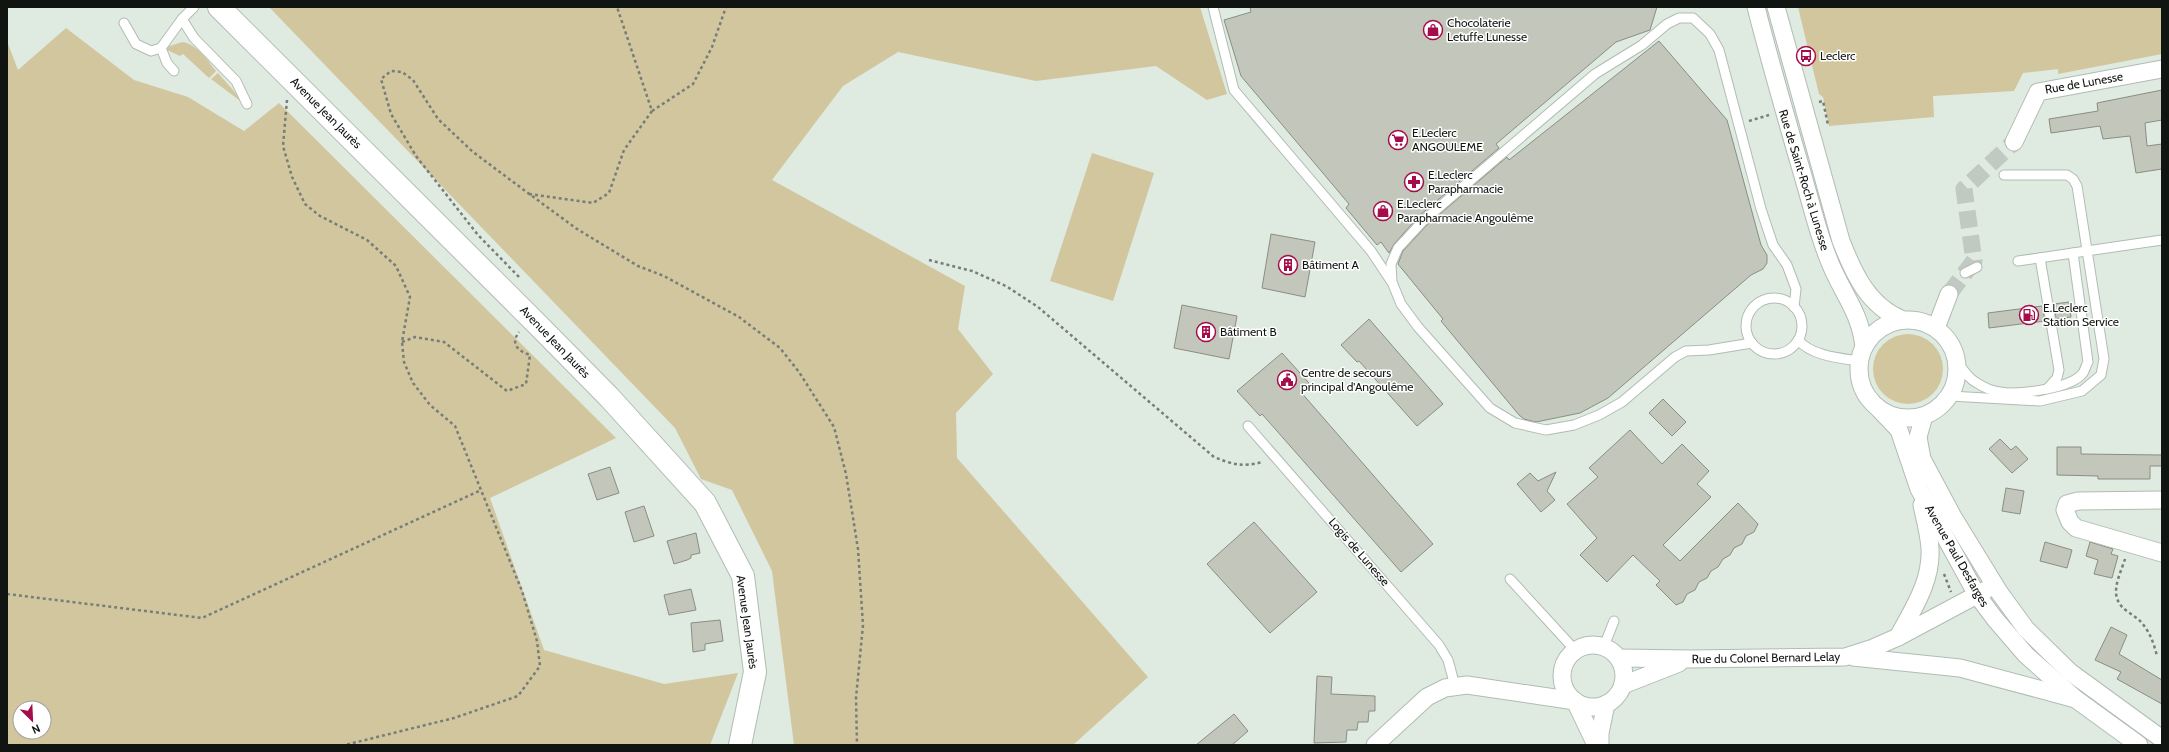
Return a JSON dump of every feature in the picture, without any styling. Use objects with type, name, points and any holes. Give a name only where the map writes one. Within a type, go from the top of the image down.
[{"type":"main road","name":"Avenue Jean Jaurès","points":[[220,7],[531,317],[608,397],[705,503],[743,576],[755,672],[740,745]]},
{"type":"street","name":"Rue de Saint-Roch à Lunesse","points":[[1756,7],[1784,112],[1827,256],[1837,280],[1858,316],[1862,330],[1862,354]]},
{"type":"street","name":"Rue de Saint-Roch à Lunesse","points":[[1776,7],[1800,98],[1841,241],[1850,264],[1874,302],[1891,315],[1903,320]]},
{"type":"street","name":"Rue de Lunesse","points":[[2014,142],[2038,92],[2162,69]]},
{"type":"street","points":[[1936,328],[1949,294]]},
{"type":"street","points":[[1913,319],[1929,323],[1943,333],[1953,347],[1958,363],[1957,380],[1950,396],[1938,408],[1924,416],[1908,418],[1893,416],[1878,408],[1868,397],[1860,383],[1862,354],[1869,338],[1880,327],[1896,320],[1903,320],[1913,319]]},
{"type":"street","name":"Avenue Paul Desfarges","points":[[1878,408],[1899,430],[1919,490],[1977,595],[2026,655],[2077,700],[2139,745]]},
{"type":"street","name":"Avenue Paul Desfarges","points":[[1924,416],[1918,437],[1922,459],[1953,517],[1995,585],[2026,629],[2070,672],[2162,739]]},
{"type":"street","points":[[1898,636],[1924,589],[1930,562],[1930,546],[1919,490]]},
{"type":"street","points":[[2162,500],[2078,501],[2067,504],[2065,510],[2066,516],[2076,528],[2162,553]]},
{"type":"street","name":"Rue du Colonel Bernard Lelay","points":[[1619,658],[1691,659],[1845,657],[1873,648],[1898,636],[1995,585]]},
{"type":"street","points":[[1375,745],[1427,697],[1444,688],[1466,685],[1536,696],[1574,701],[1589,707],[1606,704],[1614,700],[1624,684],[1623,666],[1619,658],[1604,646],[1594,644],[1575,650],[1565,662],[1561,676],[1536,696]]},
{"type":"street","points":[[1845,657],[1960,668],[2077,700]]},
{"type":"street","points":[[1624,684],[1691,659]]},
{"type":"street","points":[[1561,676],[1568,694],[1574,701],[1596,745]]},
{"type":"street","points":[[1600,745],[1600,733],[1606,704]]},
{"type":"lane","points":[[124,23],[136,44],[151,51],[161,48],[182,19],[194,7]]},
{"type":"lane","points":[[1213,7],[1234,90],[1371,251],[1392,282],[1401,304],[1418,328],[1490,408],[1515,422],[1546,430],[1574,425],[1599,415],[1622,402],[1674,357],[1686,351],[1710,350],[1752,343]]},
{"type":"lane","points":[[1392,282],[1391,264],[1398,248],[1423,221],[1595,74],[1642,45],[1667,24],[1679,18],[1693,18],[1710,34],[1719,50],[1761,209],[1773,245],[1787,265],[1796,289],[1794,307],[1802,323],[1798,340],[1788,350],[1775,354],[1762,351],[1752,343],[1747,334],[1746,325],[1752,308],[1768,298],[1782,300],[1794,307]]},
{"type":"lane","points":[[182,19],[194,38],[236,82],[247,104]]},
{"type":"lane","points":[[161,48],[167,63],[174,71]]},
{"type":"lane","points":[[1950,396],[2040,401],[2082,391],[2101,376],[2104,359],[2077,186],[2073,179],[2067,175],[2046,174],[2004,176]]},
{"type":"lane","points":[[2018,261],[2162,240]]},
{"type":"lane","points":[[1958,363],[1970,379],[1978,384],[1999,392],[2020,393],[2046,389],[2071,382],[2082,374],[2088,362],[2073,253]]},
{"type":"lane","points":[[2040,258],[2059,370],[2057,378],[2046,389]]},
{"type":"lane","points":[[1965,274],[1977,267]]},
{"type":"lane","points":[[1798,340],[1803,346],[1811,350],[1838,358],[1862,354]]},
{"type":"lane","name":"Logis de Lunesse","points":[[1248,426],[1439,645],[1448,660],[1455,686]]},
{"type":"lane","points":[[1510,578],[1575,650]]},
{"type":"lane","points":[[1604,646],[1614,622]]},
{"type":"path","points":[[617,7],[652,112]]},
{"type":"path","points":[[528,194],[593,203],[609,193],[624,150],[652,112],[693,84],[712,47],[726,7]]},
{"type":"path","points":[[523,281],[478,235],[416,156],[391,114],[381,79],[391,71],[402,72],[413,80],[438,118],[473,152],[528,194],[577,229],[638,266],[664,276],[739,317],[780,348],[799,372],[834,427],[846,474],[858,549],[863,625],[856,698],[857,745]]},
{"type":"path","points":[[289,76],[283,146],[292,177],[305,204],[320,216],[367,240],[396,266],[410,296],[402,342],[404,362],[413,383],[430,405],[455,426],[522,591],[537,641],[540,666],[518,696],[454,718],[344,745]]},
{"type":"path","points":[[929,260],[972,271],[1006,286],[1038,307],[1214,457],[1241,466],[1277,459]]},
{"type":"path","points":[[402,342],[414,337],[444,342],[508,391],[526,384],[530,356],[519,351],[515,345],[516,337],[531,317]]},
{"type":"path","points":[[7,594],[202,618],[481,490]]},
{"type":"path","points":[[2129,544],[2117,586],[2116,598],[2123,608],[2142,623],[2154,643],[2157,656]]},
{"type":"shaded area","points":[[269,7],[1200,7],[1227,94],[1207,100],[1156,66],[1036,81],[898,52],[843,86],[772,180],[965,286],[958,329],[993,374],[956,413],[957,458],[1148,677],[1073,745],[794,745],[772,571],[732,490],[701,479],[675,428]]},
{"type":"shaded area","points":[[1798,7],[2162,7],[2162,54],[2058,74],[2058,69],[2023,73],[2014,91],[1933,96],[1934,117],[1829,126],[1823,97],[1819,94]]},
{"type":"shaded area","points":[[66,28],[134,80],[188,97],[244,131],[279,103],[616,438],[490,498],[544,650],[664,684],[738,673],[710,745],[7,745],[7,41],[18,70]]},
{"type":"shaded area","points":[[182,42],[187,43],[197,49],[216,71],[209,78],[183,54],[180,56],[167,50],[167,47]]},
{"type":"shaded area","points":[[218,73],[239,97],[239,100],[211,79]]},
{"type":"shaded area","points":[[1092,153],[1154,173],[1113,301],[1050,281]]},
{"type":"shaded area","points":[[1901,334],[1915,334],[1928,340],[1937,349],[1941,355],[1943,369],[1941,383],[1933,394],[1922,402],[1915,404],[1901,404],[1894,402],[1883,394],[1875,383],[1873,376],[1873,362],[1875,355],[1883,344],[1894,336]]},
{"type":"building","name":"E.Leclerc ANGOULEME","points":[[1250,7],[1657,7],[1650,30],[1616,42],[1496,144],[1499,148],[1419,216],[1394,244],[1389,253],[1381,242],[1377,245],[1346,208],[1349,204],[1241,76],[1224,20],[1251,12]]},
{"type":"building","points":[[1659,41],[1727,120],[1761,245],[1767,255],[1767,263],[1763,269],[1751,275],[1608,398],[1580,413],[1536,422],[1524,419],[1519,415],[1441,321],[1443,319],[1398,264],[1403,251],[1427,225],[1507,157],[1509,160]]},
{"type":"building","points":[[2162,90],[2162,120],[2145,123],[2147,146],[2162,144],[2162,169],[2136,173],[2130,136],[2103,139],[2100,126],[2051,133],[2049,119],[2098,111],[2097,103]]},
{"type":"building","name":"Bâtiment A","points":[[1271,234],[1315,242],[1305,297],[1262,288]]},
{"type":"building","points":[[2069,302],[2071,317],[2056,319],[2054,304]]},
{"type":"building","name":"Bâtiment B","points":[[1182,305],[1237,316],[1229,359],[1174,348]]},
{"type":"building","name":"E.Leclerc Station Service","points":[[2042,306],[2045,321],[1989,328],[1988,313]]},
{"type":"building","points":[[1369,319],[1443,404],[1417,426],[1359,361],[1357,362],[1341,345]]},
{"type":"building","points":[[1282,353],[1309,383],[1300,391],[1433,544],[1401,572],[1262,414],[1260,416],[1237,391]]},
{"type":"building","points":[[1663,399],[1686,422],[1672,436],[1649,413]]},
{"type":"building","points":[[1630,430],[1662,464],[1682,444],[1709,471],[1697,484],[1711,497],[1663,545],[1680,561],[1738,503],[1758,524],[1754,532],[1746,536],[1742,544],[1734,548],[1730,555],[1723,559],[1718,567],[1711,571],[1707,578],[1699,582],[1695,590],[1687,594],[1683,602],[1676,605],[1656,585],[1660,581],[1633,555],[1607,582],[1580,555],[1597,538],[1567,504],[1598,477],[1589,468]]},
{"type":"building","points":[[2000,439],[2011,450],[2016,446],[2028,459],[2012,473],[1989,449]]},
{"type":"building","points":[[2057,447],[2081,447],[2081,454],[2162,455],[2162,466],[2150,466],[2150,479],[2098,479],[2098,476],[2057,475]]},
{"type":"building","points":[[610,467],[619,493],[597,500],[588,474]]},
{"type":"building","points":[[1556,472],[1547,491],[1555,500],[1541,512],[1517,484],[1530,473],[1538,481]]},
{"type":"building","points":[[2006,488],[2024,491],[2020,514],[2002,511]]},
{"type":"building","points":[[644,506],[654,536],[634,542],[625,512]]},
{"type":"building","points":[[1254,522],[1317,592],[1270,633],[1207,564]]},
{"type":"building","points":[[696,533],[700,553],[691,555],[691,558],[674,564],[667,541]]},
{"type":"building","points":[[2045,542],[2072,550],[2067,568],[2040,561]]},
{"type":"building","points":[[2090,542],[2113,549],[2111,554],[2118,556],[2112,578],[2094,574],[2098,560],[2086,556]]},
{"type":"building","points":[[691,589],[696,610],[669,615],[664,595]]},
{"type":"building","points":[[720,620],[723,641],[705,644],[705,650],[693,652],[691,623]]},
{"type":"building","points":[[2111,627],[2127,635],[2119,654],[2162,680],[2162,704],[2117,679],[2121,672],[2095,660]]},
{"type":"building","points":[[1317,676],[1332,677],[1331,694],[1375,696],[1375,711],[1369,711],[1368,722],[1358,722],[1357,730],[1347,730],[1346,742],[1314,743]]},
{"type":"building","points":[[1234,714],[1248,731],[1232,745],[1196,745]]},
{"type":"tunnel","points":[[1949,294],[1974,261],[1964,189],[2014,142]]},
{"type":"place","name":"Chocolaterie Letuffe Lunesse","points":[[1433,30]]},
{"type":"place","name":"Leclerc","points":[[1806,56]]},
{"type":"place","name":"E.Leclerc ANGOULEME","points":[[1398,140]]},
{"type":"place","name":"E.Leclerc Parapharmacie","points":[[1414,182]]},
{"type":"place","name":"E.Leclerc Parapharmacie Angoulême","points":[[1383,211]]},
{"type":"place","name":"Bâtiment A","points":[[1288,265]]},
{"type":"place","name":"E.Leclerc Station Service","points":[[2029,315]]},
{"type":"place","name":"Bâtiment B","points":[[1206,332]]},
{"type":"place","name":"Centre de secours principal d'Angoulême","points":[[1287,380]]}]
